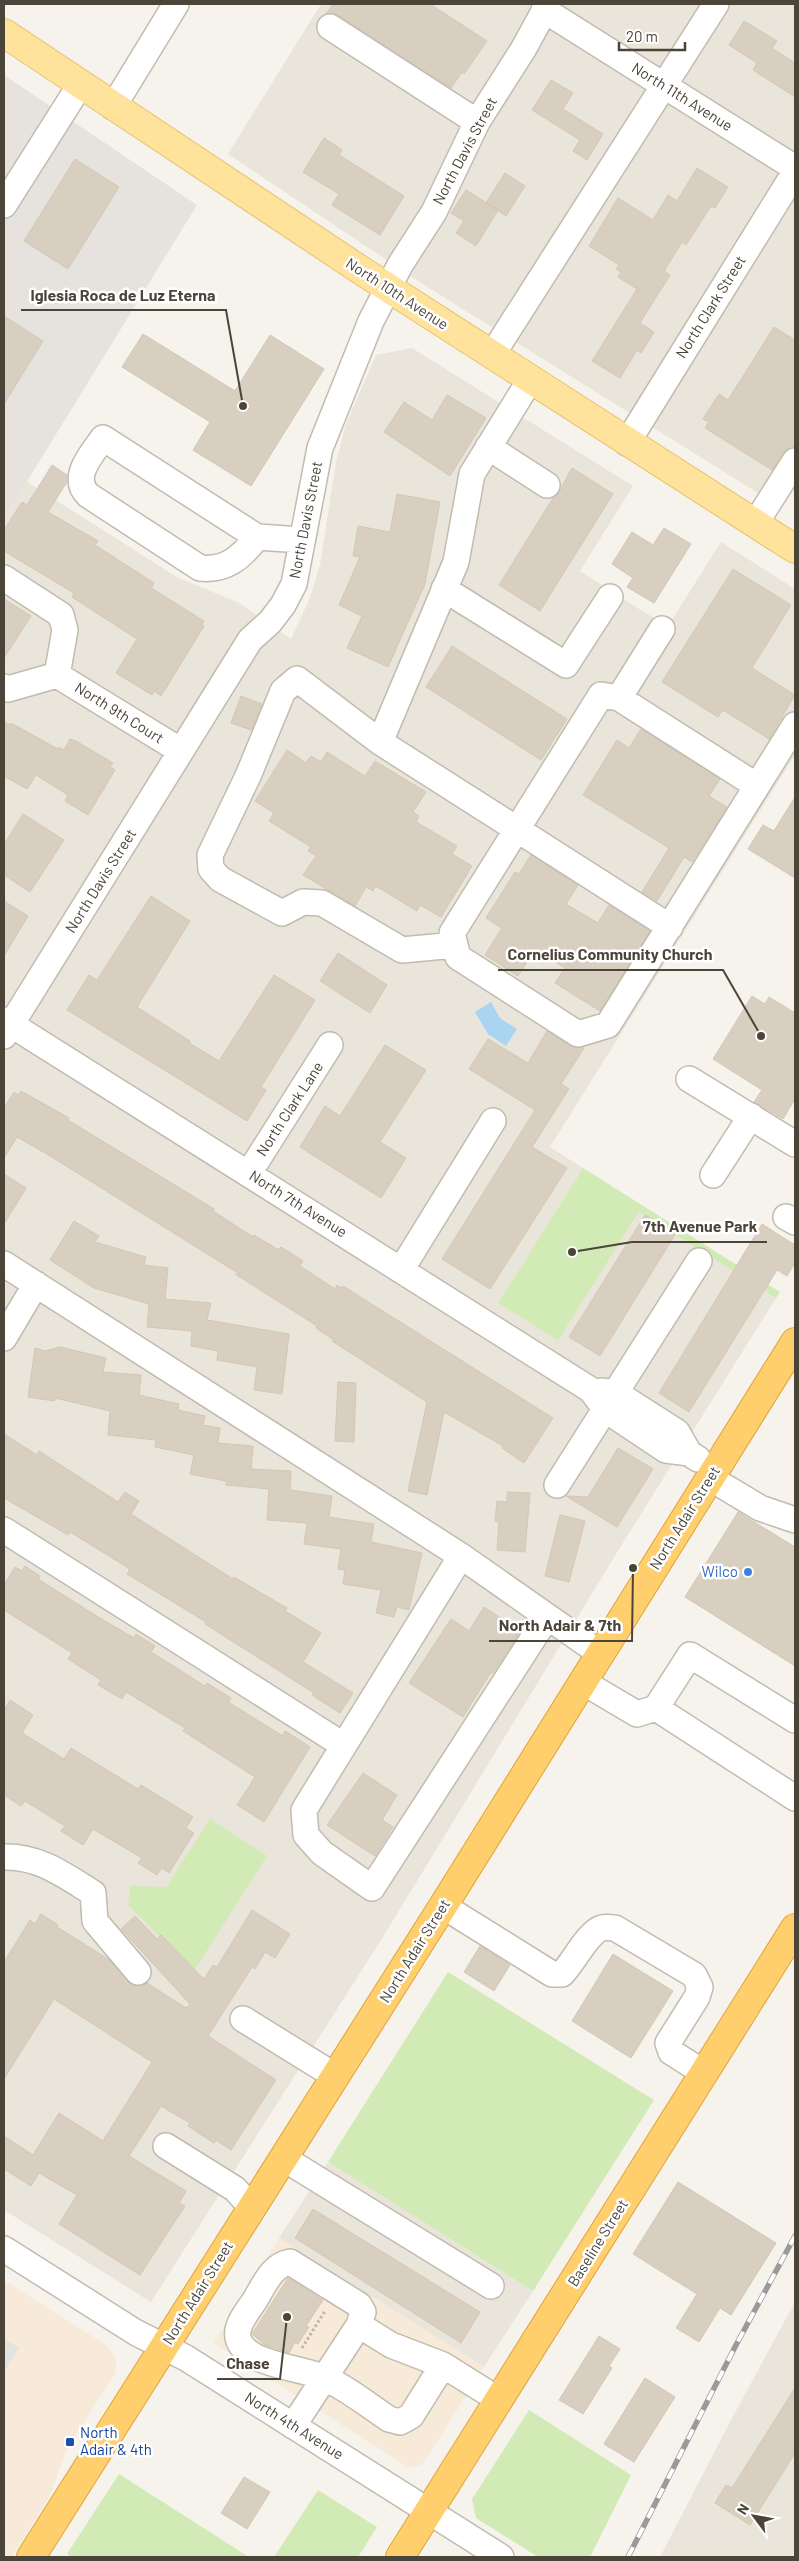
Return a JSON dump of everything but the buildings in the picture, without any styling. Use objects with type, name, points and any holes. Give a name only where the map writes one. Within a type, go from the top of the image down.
[{"type":"highway","name":"North Adair Street","points":[[31,2557],[443,1906],[795,1342]]},
{"type":"highway","name":"Baseline Street","points":[[400,2557],[795,1928]]},
{"type":"main road","name":"North 10th Avenue","points":[[4,33],[492,356],[795,550]]},
{"type":"street","points":[[113,106],[176,4]]},
{"type":"street","points":[[492,356],[716,4]]},
{"type":"street","name":"North 11th Avenue","points":[[546,7],[663,86],[795,170]]},
{"type":"street","name":"North Davis Street","points":[[6,1027],[250,640],[270,622],[283,605],[294,584],[320,448],[357,354],[388,288],[434,212],[478,122],[524,48],[546,7]]},
{"type":"street","points":[[330,27],[478,122]]},
{"type":"street","points":[[4,205],[80,85]]},
{"type":"street","name":"North Clark Street","points":[[627,443],[795,170]]},
{"type":"street","points":[[380,742],[456,562],[472,474],[530,380]]},
{"type":"street","points":[[257,538],[235,561],[216,568],[200,568],[83,491],[81,481],[82,468],[102,438],[257,538],[302,540]]},
{"type":"street","points":[[488,447],[547,485]]},
{"type":"street","points":[[755,524],[795,460]]},
{"type":"street","points":[[4,578],[61,615],[65,630],[57,674],[8,689],[4,687]]},
{"type":"street","points":[[444,588],[566,666],[610,597]]},
{"type":"street","points":[[619,698],[662,630]]},
{"type":"street","name":"North 9th Court","points":[[57,674],[181,751]]},
{"type":"street","points":[[455,945],[402,950],[322,903],[303,902],[282,913],[220,879],[211,869],[210,855],[248,776],[283,691],[297,679],[380,742],[670,927]]},
{"type":"street","points":[[757,786],[619,698],[602,695],[452,933],[458,957],[578,1034],[608,1025],[670,927],[795,725]]},
{"type":"street","name":"North 7th Avenue","points":[[6,1027],[249,1173],[611,1401],[666,1450],[689,1453],[712,1474],[760,1508],[795,1520]]},
{"type":"street","name":"North Clark Lane","points":[[249,1173],[330,1045]]},
{"type":"street","points":[[689,1079],[795,1144]]},
{"type":"street","points":[[713,1175],[750,1116]]},
{"type":"street","points":[[401,1270],[493,1122]]},
{"type":"street","points":[[557,1485],[699,1261]]},
{"type":"street","points":[[4,1264],[461,1556],[600,1654]]},
{"type":"street","points":[[4,1338],[36,1284]]},
{"type":"street","points":[[4,1530],[343,1745]]},
{"type":"street","points":[[461,1556],[304,1810],[306,1835],[322,1853],[372,1888],[547,1617]]},
{"type":"street","points":[[583,1682],[637,1714],[656,1708],[690,1655],[795,1720]]},
{"type":"street","points":[[656,1708],[795,1798]]},
{"type":"street","points":[[4,1857],[20,1857],[44,1863],[93,1893],[95,1921],[138,1972]]},
{"type":"street","points":[[443,1906],[552,1974],[562,1974],[592,1934],[602,1928],[615,1928],[694,1975],[700,1987],[697,1997],[668,2043],[671,2052],[704,2073]]},
{"type":"street","points":[[243,2019],[335,2076]]},
{"type":"street","points":[[166,2146],[235,2189],[252,2208]]},
{"type":"street","points":[[283,2158],[491,2286]]},
{"type":"street","name":"North 4th Avenue","points":[[4,2248],[135,2332],[186,2358],[501,2557]]},
{"type":"street","points":[[293,2426],[325,2378],[359,2325],[364,2312],[359,2305],[298,2266],[290,2262],[282,2264],[271,2274],[242,2320],[237,2337],[240,2343],[254,2355],[266,2361],[325,2378],[389,2419],[400,2422],[411,2416],[443,2365]]},
{"type":"street","points":[[359,2325],[391,2345],[443,2365],[499,2400]]},
{"type":"shaded area","points":[[321,4],[795,4],[795,445],[763,496],[424,285],[228,154]]},
{"type":"shaded area","points":[[4,75],[197,205],[4,519]]},
{"type":"shaded area","points":[[412,348],[633,486],[580,571],[639,609],[668,626],[721,542],[795,589],[795,755],[550,1147],[583,1168],[498,1303],[558,1341],[639,1212],[776,1298],[621,1546],[386,1932],[151,2302],[4,2210],[4,519],[27,482],[177,577],[239,603],[291,639],[309,600],[320,565],[336,462],[346,424],[376,355]]},
{"type":"shaded area","points":[[328,2162],[533,2291],[484,2367],[279,2238]]},
{"type":"shaded area","points":[[279,2238],[484,2367],[423,2464],[409,2468],[214,2343]]},
{"type":"shaded area","points":[[4,2280],[106,2345],[113,2353],[116,2363],[115,2374],[69,2445],[49,2497],[12,2557],[4,2557]]},
{"type":"shaded area","points":[[795,2302],[795,2557],[660,2557],[731,2420]]},
{"type":"shaded area","points":[[4,2338],[19,2348],[4,2372]]},
{"type":"green space","points":[[583,1168],[780,1292],[776,1298],[639,1212],[558,1341],[498,1303]]},
{"type":"green space","points":[[210,1819],[267,1856],[194,1971],[128,1905],[130,1886],[166,1887]]},
{"type":"green space","points":[[448,1972],[654,2100],[533,2291],[328,2162]]},
{"type":"green space","points":[[529,2410],[631,2475],[590,2557],[538,2557],[476,2518],[472,2499]]},
{"type":"green space","points":[[119,2474],[249,2557],[72,2557],[67,2554]]},
{"type":"green space","points":[[318,2490],[377,2527],[358,2557],[274,2557]]},
{"type":"water","points":[[491,1002],[500,1018],[517,1029],[506,1046],[488,1034],[475,1012]]},
{"type":"railway","points":[[628,2557],[736,2345],[795,2236]]},
{"type":"place","name":"Iglesia Roca de Luz Eterna","points":[[243,406]]},
{"type":"place","name":"Cornelius Community Church","points":[[761,1036]]},
{"type":"place","name":"7th Avenue Park","points":[[572,1252]]},
{"type":"place","name":"North Adair & 7th","points":[[633,1568]]},
{"type":"place","name":"Wilco","points":[[748,1572]]},
{"type":"place","name":"Chase","points":[[287,2317]]},
{"type":"place","name":"North Adair & 4th","points":[[70,2442]]}]
